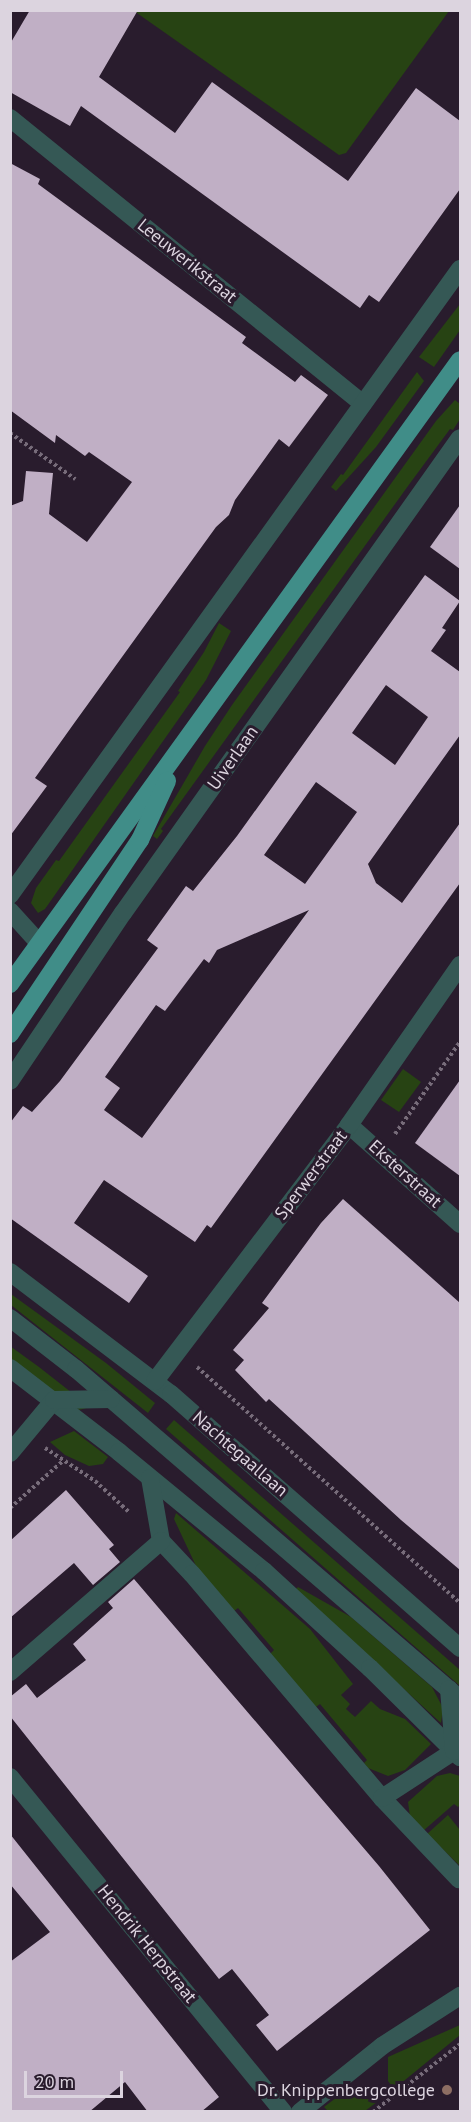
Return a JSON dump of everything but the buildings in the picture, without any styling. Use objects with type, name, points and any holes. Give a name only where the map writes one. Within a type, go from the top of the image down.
[{"type":"main road","points":[[10,984],[460,360]]},
{"type":"main road","points":[[10,1034],[140,840],[183,745]]},
{"type":"street","name":"Leeuwerikstraat","points":[[10,118],[363,404]]},
{"type":"street","points":[[10,895],[460,269]]},
{"type":"street","name":"Uiverlaan","points":[[10,1081],[130,904],[460,438]]},
{"type":"street","points":[[10,911],[39,943]]},
{"type":"street","name":"Sperwerstraat","points":[[155,1381],[349,1125],[460,965]]},
{"type":"street","name":"Eksterstraat","points":[[349,1125],[460,1224]]},
{"type":"street","name":"Nachtegaallaan","points":[[10,1272],[155,1381],[460,1648]]},
{"type":"street","points":[[10,1318],[111,1399],[455,1694],[457,1754]]},
{"type":"street","points":[[10,1368],[54,1400],[264,1571],[370,1668],[457,1754]]},
{"type":"street","points":[[10,1453],[54,1400],[111,1399]]},
{"type":"street","points":[[150,1478],[161,1541],[192,1574],[382,1798],[459,1879]]},
{"type":"street","points":[[10,1672],[161,1541]]},
{"type":"street","points":[[382,1798],[457,1754]]},
{"type":"street","name":"Hendrik Herpstraat","points":[[10,1777],[283,2112]]},
{"type":"street","points":[[300,2112],[382,2046],[453,2000],[460,1989]]},
{"type":"path","points":[[10,433],[75,479]]},
{"type":"path","points":[[381,1153],[460,1041]]},
{"type":"path","points":[[178,1350],[460,1603]]},
{"type":"path","points":[[26,1434],[63,1461],[95,1480],[161,1541]]},
{"type":"path","points":[[10,1508],[63,1461]]},
{"type":"path","points":[[373,2112],[460,2044]]},
{"type":"green space","points":[[134,11],[449,11],[346,153],[339,155]]},
{"type":"green space","points":[[460,304],[460,330],[434,367],[419,357]]},
{"type":"green space","points":[[417,372],[424,381],[376,447],[336,491],[331,487],[341,474],[343,475]]},
{"type":"green space","points":[[455,400],[460,404],[460,419],[453,430],[450,429],[408,486],[161,829],[163,831],[157,839],[153,836],[205,746],[232,705],[436,421]]},
{"type":"green space","points":[[219,623],[231,631],[206,680],[45,909],[38,913],[31,903],[36,888],[56,860],[59,861],[180,692],[178,691],[204,652]]},
{"type":"green space","points":[[403,1069],[421,1082],[399,1112],[381,1100]]},
{"type":"green space","points":[[11,1294],[106,1363],[155,1403],[148,1413],[11,1305]]},
{"type":"green space","points":[[10,1346],[90,1407],[79,1410],[11,1360]]},
{"type":"green space","points":[[174,1420],[460,1670],[460,1686],[166,1429]]},
{"type":"green space","points":[[74,1431],[108,1457],[103,1464],[89,1466],[65,1455],[50,1442]]},
{"type":"green space","points":[[176,1513],[310,1629],[353,1684],[341,1695],[350,1704],[346,1709],[355,1717],[371,1701],[380,1709],[405,1719],[431,1744],[405,1770],[388,1776],[368,1768],[364,1763],[367,1760],[320,1704],[316,1707],[270,1654],[274,1650],[238,1608],[234,1611],[197,1568],[174,1519]]},
{"type":"green space","points":[[298,1587],[351,1617],[432,1687],[443,1708],[441,1723],[295,1590]]},
{"type":"green space","points":[[450,1773],[460,1776],[460,1805],[458,1807],[454,1804],[423,1831],[410,1817],[408,1802],[437,1776]]},
{"type":"green space","points":[[448,1815],[460,1830],[460,1866],[427,1834]]},
{"type":"green space","points":[[460,2025],[460,2035],[394,2089],[388,2081],[388,2057]]},
{"type":"green space","points":[[345,2091],[371,2095],[377,2102],[365,2111],[328,2111],[324,2107]]},
{"type":"place","name":"Dr. Knippenbergcollege","points":[[447,2090]]}]
